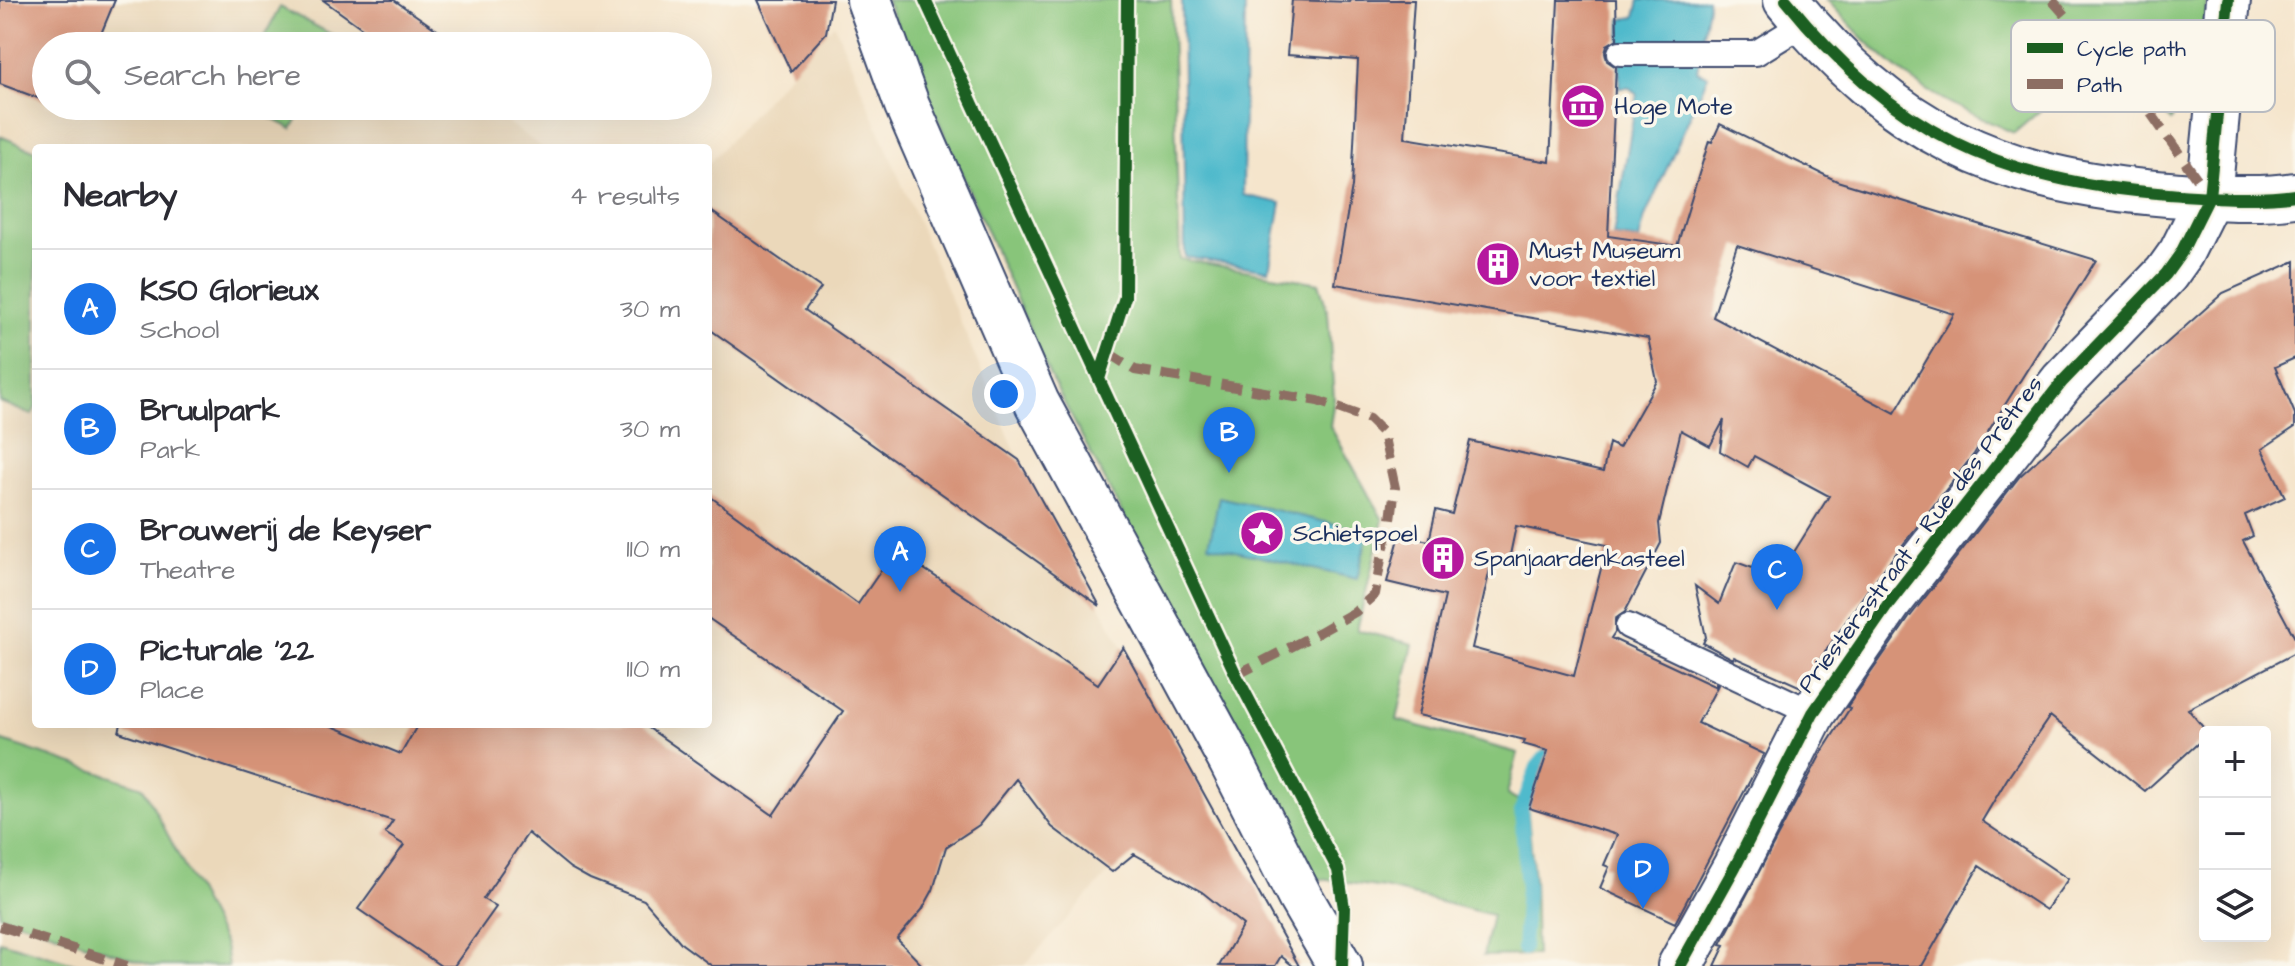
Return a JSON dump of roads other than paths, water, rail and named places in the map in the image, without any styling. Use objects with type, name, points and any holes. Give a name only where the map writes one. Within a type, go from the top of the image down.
[{"type":"street","points":[[869,0],[907,105],[1037,403],[1231,761],[1300,897],[1340,966]]},
{"type":"street","points":[[2226,20],[2228,0]]},
{"type":"street","points":[[1796,12],[1848,68],[1885,101],[1934,132],[2015,169],[2074,183],[2131,191],[2209,197],[2295,195]]},
{"type":"street","points":[[2209,197],[2217,112]]},
{"type":"street","name":"Priestersstraat - Rue des Prêtres","points":[[1680,966],[1735,867],[1813,713],[1889,603],[2016,437],[2062,382],[2166,274],[2181,253],[2209,197]]},
{"type":"lane","points":[[1620,53],[1756,53],[1796,12]]},
{"type":"lane","points":[[1628,626],[1813,713]]},
{"type":"water","points":[[1182,0],[1245,0],[1243,195],[1281,203],[1269,270],[1185,257]]},
{"type":"water","points":[[1639,0],[1707,0],[1697,71],[1708,76],[1645,217],[1639,240],[1613,236],[1637,95],[1630,88],[1619,88],[1621,19],[1635,17]]},
{"type":"water","points":[[1219,497],[1368,532],[1357,579],[1209,545]]},
{"type":"waterway","points":[[1523,949],[1527,888],[1521,810],[1537,767],[1557,743]]},
{"type":"place","name":"Hoge Mote","points":[[1583,106]]},
{"type":"place","name":"Must Museum voor textiel","points":[[1498,264]]},
{"type":"place","name":"Bruulpark","points":[[1229,473]]},
{"type":"place","name":"Schietspoel","points":[[1262,533]]},
{"type":"place","name":"Spanjaardenkasteel","points":[[1443,558]]},
{"type":"place","name":"KSO Glorieux","points":[[900,592]]},
{"type":"place","name":"Brouwerij de Keyser","points":[[1777,610]]},
{"type":"place","name":"Picturale '22","points":[[1643,909]]}]
